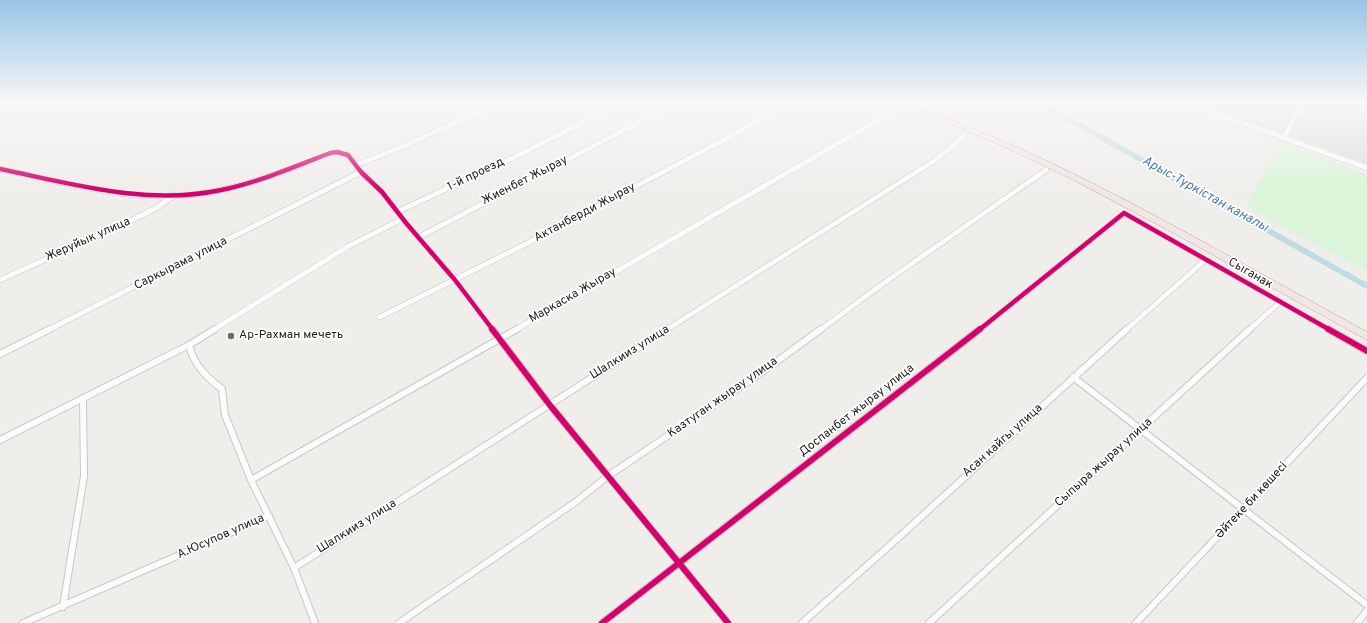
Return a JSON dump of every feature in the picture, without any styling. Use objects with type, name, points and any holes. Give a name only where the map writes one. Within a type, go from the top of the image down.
[{"type":"highway","points":[[979,133],[1052,165],[1131,206],[1367,336]]},
{"type":"highway","points":[[991,133],[1016,143],[1055,162],[1134,203],[1367,330]]},
{"type":"street","points":[[356,165],[432,133]]},
{"type":"street","name":"1-й проезд","points":[[397,212],[523,153],[562,133]]},
{"type":"street","name":"Жиенбет Жырау","points":[[419,236],[618,133]]},
{"type":"street","name":"Актанберди Жырау","points":[[380,317],[440,289],[668,170],[735,133]]},
{"type":"street","name":"Маркаска Жырау","points":[[251,480],[499,339],[850,133]]},
{"type":"street","points":[[1272,133],[1367,168]]},
{"type":"street","points":[[1284,138],[1286,133]]},
{"type":"street","name":"Шалкииз улица","points":[[294,568],[549,404],[937,159],[964,136]]},
{"type":"street","points":[[0,169],[106,191],[150,196],[174,195],[221,190],[260,180],[337,152],[348,154],[361,172],[382,192],[402,219],[419,236],[455,280],[549,404],[728,623]]},
{"type":"street","name":"Казтуган жырау улица","points":[[399,623],[577,501],[608,476],[761,372],[881,285],[1046,170]]},
{"type":"street","name":"Саркырама улица","points":[[0,354],[322,194],[361,172]]},
{"type":"street","name":"Жеруйык улица","points":[[0,280],[132,220],[158,207],[174,195]]},
{"type":"street","name":"Сыганак","points":[[1124,213],[1367,351]]},
{"type":"street","name":"Доспанбет жырау улица","points":[[602,623],[1016,301],[1124,213]]},
{"type":"street","points":[[0,440],[189,346],[347,247],[402,219]]},
{"type":"street","name":"Асан кайгы улица","points":[[802,623],[887,548],[1073,377],[1203,262],[1204,259]]},
{"type":"street","name":"Сыпыра жырау улица","points":[[929,623],[1037,522],[1142,429],[1280,302]]},
{"type":"street","name":"А.Юсупов улица","points":[[23,623],[63,607],[269,516],[251,480],[225,415],[222,389],[206,379],[191,355],[189,346]]},
{"type":"street","points":[[1073,377],[1367,605]]},
{"type":"street","name":"Әйтеке би көшесі","points":[[1136,623],[1367,378]]},
{"type":"street","points":[[63,607],[84,476],[84,398]]},
{"type":"street","points":[[269,516],[294,568],[315,623]]},
{"type":"street","points":[[1357,623],[1367,610]]},
{"type":"shaded area","points":[[1281,133],[1367,133],[1367,164]]},
{"type":"green space","points":[[1282,143],[1367,174],[1367,271],[1246,207]]},
{"type":"waterway","name":"Арыс-Түркістан каналы","points":[[1094,133],[1367,286]]},
{"type":"cycle path","points":[[0,169],[106,191],[150,196],[188,195],[221,190],[259,180],[330,153],[337,152],[348,155],[361,172],[382,192],[406,223],[455,280],[549,404],[728,623]]},
{"type":"cycle path","points":[[602,623],[1016,301],[1124,213],[1367,351]]},
{"type":"place","name":"Ар-Рахман мечеть","points":[[231,336]]}]
